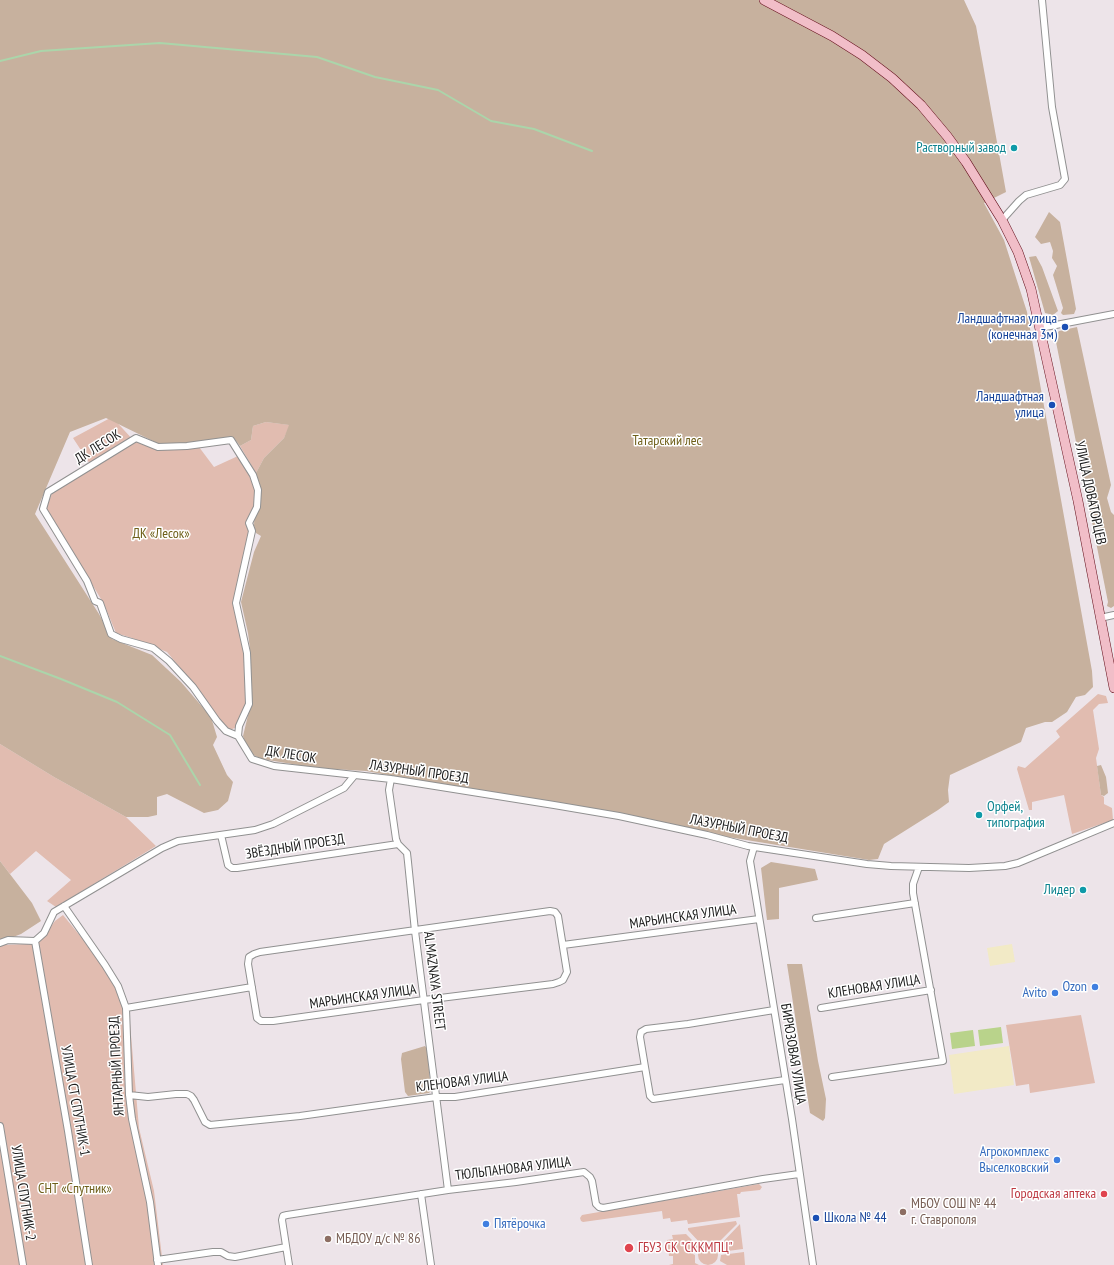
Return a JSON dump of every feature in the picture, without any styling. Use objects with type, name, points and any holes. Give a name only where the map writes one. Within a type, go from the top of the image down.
[{"type":"main road","name":"УЛИЦА ДОВАТОРЦЕВ","points":[[764,0],[832,36],[862,55],[892,78],[921,105],[947,136],[966,162],[1002,220],[1018,252],[1031,289],[1078,501],[1114,688]]},
{"type":"street","points":[[1002,220],[1026,195],[1060,185],[1065,179],[1052,107],[1042,0]]},
{"type":"street","points":[[1040,328],[1114,314]]},
{"type":"street","name":"ДК ЛЕСОК","points":[[238,736],[226,731],[217,721],[193,687],[169,661],[153,648],[121,639],[111,634],[100,603],[95,601],[87,581],[43,509],[48,492],[136,438],[158,447],[187,446],[231,440],[253,476],[258,490],[257,507],[249,522],[252,531],[236,603],[247,653],[250,704],[239,726],[238,736],[252,760],[274,766],[354,776]]},
{"type":"street","points":[[1100,618],[1114,615]]},
{"type":"street","name":"ЛАЗУРНЫЙ ПРОЕЗД","points":[[354,776],[391,779],[619,816],[754,847],[867,864],[919,867],[1005,866],[1114,823]]},
{"type":"street","name":"ЗВЁЗДНЫЙ ПРОЕЗД","points":[[35,941],[44,933],[54,912],[162,848],[178,841],[255,830],[273,824],[344,788],[354,776]]},
{"type":"street","name":"ALMAZNAYA STREET","points":[[391,779],[389,790],[396,839],[398,844],[407,853],[415,931],[448,1190]]},
{"type":"street","name":"ЗВЁЗДНЫЙ ПРОЕЗД","points":[[221,835],[228,865],[232,868],[398,844]]},
{"type":"street","name":"БИРЮЗОВАЯ УЛИЦА","points":[[754,847],[750,860],[786,1080],[813,1265]]},
{"type":"street","points":[[832,1077],[943,1061],[915,903],[913,884],[919,867]]},
{"type":"street","points":[[816,918],[915,903]]},
{"type":"street","name":"ЯНТАРНЫЙ ПРОЕЗД","points":[[64,906],[109,970],[118,986],[126,1008],[129,1096],[132,1119],[150,1202],[157,1262]]},
{"type":"street","name":"МАРЬИНСКАЯ УЛИЦА","points":[[550,911],[555,912],[558,916],[563,945],[567,972],[563,980],[553,984],[273,1021],[261,1021],[257,1018],[248,964],[249,957],[254,954],[268,951],[550,911]]},
{"type":"street","name":"МАРЬИНСКАЯ УЛИЦА","points":[[563,945],[759,919]]},
{"type":"street","points":[[0,942],[8,940],[35,941]]},
{"type":"street","name":"УЛИЦА СТ СПУТНИК-1","points":[[35,941],[68,1131],[89,1265]]},
{"type":"street","points":[[126,1008],[252,987]]},
{"type":"street","name":"КЛЕНОВАЯ УЛИЦА","points":[[821,1008],[931,990]]},
{"type":"street","points":[[774,1010],[688,1024],[646,1029],[641,1032],[640,1037],[644,1068],[650,1096],[653,1099],[786,1080]]},
{"type":"street","name":"КЛЕНОВАЯ УЛИЦА","points":[[129,1096],[148,1097],[187,1094],[194,1100],[205,1122],[210,1125],[300,1116],[436,1097],[455,1097],[644,1068]]},
{"type":"street","name":"УЛИЦА СПУТНИК-2","points":[[0,1126],[23,1265]]},
{"type":"street","name":"ТЮЛЬПАНОВАЯ УЛИЦА","points":[[289,1265],[282,1220],[283,1216],[448,1190],[584,1172],[592,1181],[596,1204],[603,1208],[799,1174]]},
{"type":"street","points":[[421,1194],[431,1265]]},
{"type":"street","points":[[157,1262],[213,1252],[221,1252],[228,1256],[235,1257],[286,1247]]},
{"type":"green space","name":"Татарский лес","points":[[0,0],[964,0],[976,26],[1006,192],[984,203],[1004,240],[1027,312],[1092,671],[1093,687],[1085,695],[1076,697],[1067,712],[1052,722],[1045,722],[1026,728],[1021,742],[950,775],[948,790],[949,802],[884,844],[878,859],[869,860],[722,836],[366,771],[316,768],[262,759],[249,753],[243,736],[250,707],[250,649],[241,602],[254,552],[261,536],[256,533],[254,526],[256,473],[264,458],[284,438],[289,425],[266,422],[253,426],[251,440],[240,446],[234,438],[193,444],[157,443],[106,418],[70,432],[35,514],[99,614],[112,639],[152,655],[181,682],[211,717],[217,737],[213,745],[227,775],[233,782],[228,801],[218,810],[204,813],[167,794],[157,797],[157,815],[148,817],[126,817],[54,777],[0,744]]},
{"type":"green space","points":[[1049,212],[1060,222],[1076,309],[1074,314],[1063,315],[1061,313],[1063,308],[1053,275],[1057,266],[1052,258],[1053,251],[1050,242],[1041,244],[1035,237]]},
{"type":"green space","points":[[1036,256],[1042,267],[1058,311],[1053,315],[1045,313],[1029,257]]},
{"type":"green space","points":[[1077,327],[1111,485],[1107,498],[1111,512],[1114,515],[1114,606],[1111,608],[1107,606],[1108,602],[1055,337],[1059,331]]},
{"type":"green space","name":"ДК «Лесок»","points":[[112,417],[135,442],[164,448],[199,447],[214,467],[238,456],[257,489],[253,511],[246,525],[249,532],[234,606],[245,655],[247,704],[237,727],[230,730],[216,716],[192,682],[167,652],[116,633],[104,604],[46,508],[53,491],[92,467],[73,438]]},
{"type":"green space","points":[[266,422],[290,425],[284,438],[264,458],[256,473],[240,446],[251,440],[253,426]]},
{"type":"green space","points":[[1098,694],[1106,696],[1108,703],[1099,704],[1093,710],[1099,749],[1096,758],[1101,795],[1104,797],[1104,804],[1112,808],[1113,820],[1072,834],[1064,795],[1032,802],[1032,810],[1029,810],[1017,769],[1018,766],[1025,768],[1060,737],[1056,731]]},
{"type":"green space","points":[[0,744],[54,777],[126,817],[156,846],[56,907],[47,901],[71,880],[36,851],[10,874],[0,861]]},
{"type":"green space","points":[[1101,765],[1106,777],[1108,793],[1104,796],[1101,795],[1097,766]]},
{"type":"green space","points":[[0,861],[32,903],[41,921],[21,934],[0,942]]},
{"type":"green space","points":[[771,862],[815,869],[818,880],[779,888],[779,919],[767,920],[761,868]]},
{"type":"green space","name":"СНТ «Спутник»","points":[[63,915],[118,982],[129,1012],[139,1128],[154,1191],[163,1265],[0,1265],[0,945],[29,944],[40,941],[55,921]]},
{"type":"green space","points":[[787,964],[802,964],[818,1061],[826,1099],[825,1118],[823,1121],[810,1113]]},
{"type":"green space","points":[[1081,1015],[1095,1083],[1030,1093],[1029,1084],[1016,1086],[1006,1025]]},
{"type":"green space","points":[[1001,1027],[1003,1043],[980,1046],[978,1030]]},
{"type":"green space","points":[[973,1030],[975,1046],[952,1049],[950,1033]]},
{"type":"green space","points":[[425,1046],[427,1049],[431,1091],[429,1093],[408,1096],[405,1092],[401,1059],[402,1053]]},
{"type":"green space","points":[[759,1184],[762,1187],[760,1190],[741,1192],[740,1194],[737,1194],[740,1217],[688,1224],[687,1220],[671,1222],[670,1218],[663,1219],[662,1211],[583,1222],[580,1218],[582,1215]]},
{"type":"green space","points":[[736,1221],[737,1224],[716,1245],[709,1241],[701,1244],[688,1230],[688,1228]]},
{"type":"green space","points":[[740,1224],[743,1249],[720,1252],[718,1247]]},
{"type":"green space","points":[[686,1234],[698,1246],[696,1250],[694,1250],[693,1254],[695,1255],[695,1263],[699,1265],[669,1265],[673,1264],[673,1256],[669,1256],[667,1240],[673,1239],[672,1235]]},
{"type":"green space","points":[[708,1245],[715,1248],[718,1255],[715,1262],[708,1265],[701,1262],[698,1255],[701,1248]]},
{"type":"green space","points":[[744,1252],[745,1265],[727,1265],[720,1261],[721,1255]]},
{"type":"shaded area","points":[[1012,944],[1015,962],[990,966],[987,948]]},
{"type":"shaded area","points":[[1009,1046],[1014,1085],[954,1094],[949,1055]]},
{"type":"waterway","points":[[0,61],[41,51],[160,43],[317,57],[375,77],[438,90],[491,121],[534,129],[592,151]]},
{"type":"waterway","points":[[0,656],[117,702],[170,735],[200,785]]},
{"type":"place","name":"Растворный завод","points":[[1014,148]]},
{"type":"place","name":"Ландшафтная улица (конечная 3м)","points":[[1065,327]]},
{"type":"place","name":"Ландшафтная улица","points":[[1052,405]]},
{"type":"place","name":"Орфей, типография","points":[[979,815]]},
{"type":"place","name":"Лидер","points":[[1083,890]]},
{"type":"place","name":"Ozon","points":[[1095,987]]},
{"type":"place","name":"Avito","points":[[1055,993]]},
{"type":"place","name":"Агрокомплекс Выселковский","points":[[1057,1160]]},
{"type":"place","name":"Городская аптека","points":[[1104,1194]]},
{"type":"place","name":"МБОУ СОШ № 44 г. Ставрополя","points":[[903,1212]]},
{"type":"place","name":"Школа № 44","points":[[816,1218]]},
{"type":"place","name":"Пятёрочка","points":[[486,1224]]},
{"type":"place","name":"МБДОУ д/с № 86","points":[[328,1239]]},
{"type":"place","name":"ГБУЗ СК \"СККМПЦ\"","points":[[629,1248]]}]
